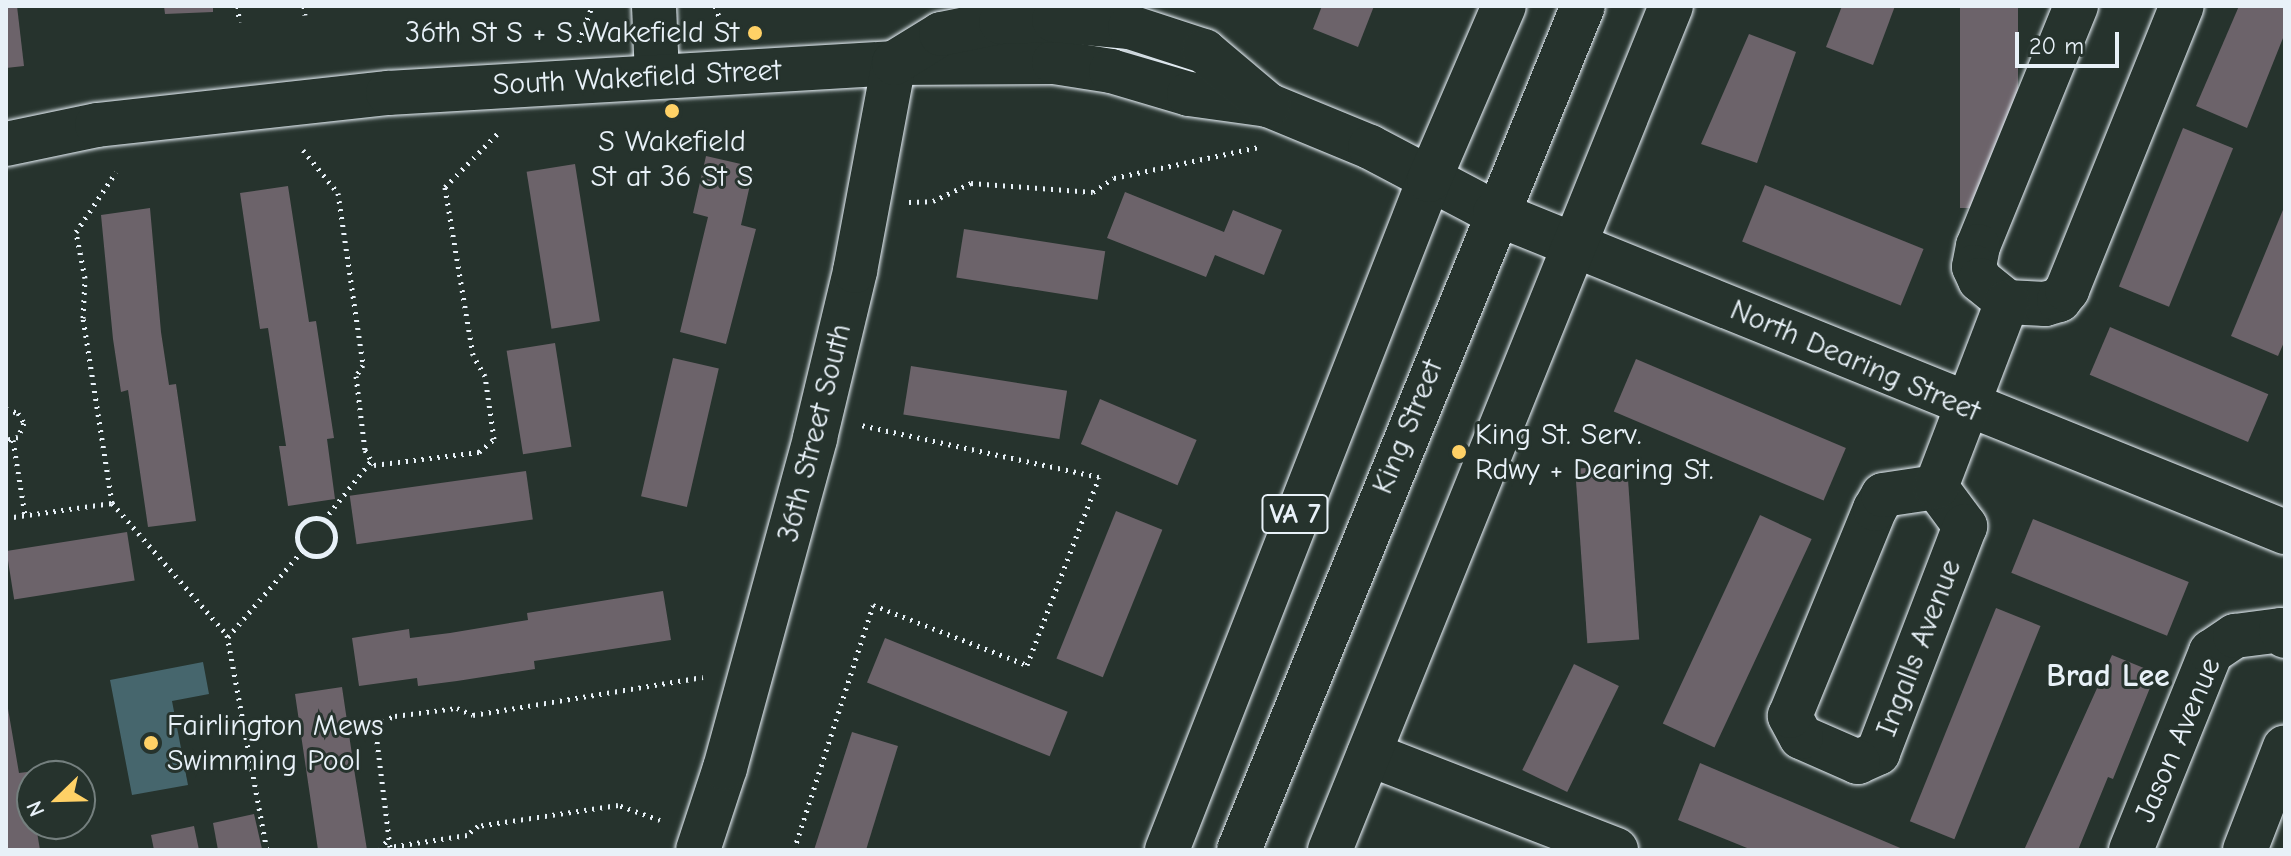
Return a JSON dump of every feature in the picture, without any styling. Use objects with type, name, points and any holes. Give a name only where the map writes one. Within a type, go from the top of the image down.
[{"type":"street","points":[[654,6],[657,76]]},
{"type":"street","name":"VA 7","points":[[1167,850],[1429,180],[1504,6]]},
{"type":"street","name":"King Street","points":[[1239,850],[1495,213],[1583,6]]},
{"type":"street","points":[[1330,850],[1671,6]]},
{"type":"street","points":[[2076,6],[1978,246],[1974,267],[1980,280],[2007,302],[2045,304],[2059,300],[2067,290],[2182,6]]},
{"type":"street","points":[[1111,71],[1145,18]]},
{"type":"street","name":"South Wakefield Street","points":[[6,144],[50,132],[299,99],[894,63],[1054,29],[1145,18],[1204,51],[1268,105]]},
{"type":"street","name":"South Wakefield Street","points":[[894,63],[941,34],[1001,22],[1054,29],[1111,71],[1189,94],[1268,105],[1370,147],[1429,180]]},
{"type":"street","name":"36th Street South","points":[[698,850],[815,438],[855,271],[894,63]]},
{"type":"street","name":"North Dearing Street","points":[[1429,180],[1495,213],[1967,407],[2285,532]]},
{"type":"street","points":[[1936,487],[2007,302]]},
{"type":"street","name":"Ingalls Avenue","points":[[1936,487],[1965,526],[1878,753],[1858,762],[1801,737],[1790,716],[1883,495],[1936,487]]},
{"type":"street","name":"Jason Avenue","points":[[2131,850],[2211,652],[2235,636],[2284,628]]},
{"type":"street","points":[[2245,850],[2285,747]]},
{"type":"street","points":[[1369,754],[1616,850]]},
{"type":"path","points":[[238,6],[239,22]]},
{"type":"path","points":[[304,6],[305,15]]},
{"type":"path","points":[[578,43],[592,6]]},
{"type":"path","points":[[715,6],[725,32]]},
{"type":"path","points":[[324,520],[371,461],[479,452],[494,439],[485,376],[473,355],[445,187],[499,132]]},
{"type":"path","points":[[909,202],[933,201],[971,183],[1093,192],[1114,178],[1258,147]]},
{"type":"path","points":[[303,150],[338,193],[363,365],[356,376],[365,450],[371,461]]},
{"type":"path","points":[[116,172],[76,232],[85,278],[83,318],[112,503],[228,638],[267,850]]},
{"type":"path","points":[[6,409],[18,413],[24,423],[9,440],[25,515]]},
{"type":"path","points":[[794,850],[873,605],[1027,665],[1099,477],[860,425]]},
{"type":"path","points":[[6,518],[112,503]]},
{"type":"path","points":[[228,638],[302,551],[299,527],[309,519],[324,520],[334,532],[330,549],[320,556],[302,551]]},
{"type":"path","points":[[660,820],[618,805],[478,826],[467,835],[390,847],[375,724],[395,716],[457,708],[473,715],[703,677]]},
{"type":"path","points":[[380,850],[389,837]]},
{"type":"water","name":"Fairlington Mews Swimming Pool","points":[[203,662],[209,694],[172,701],[188,785],[132,795],[110,680]]},
{"type":"building","points":[[6,6],[17,6],[24,66],[6,68]]},
{"type":"building","points":[[164,6],[213,6],[213,12],[165,14]]},
{"type":"building","points":[[1322,6],[1374,6],[1358,47],[1313,29]]},
{"type":"building","points":[[1842,6],[1895,6],[1873,65],[1826,47]]},
{"type":"building","points":[[1960,6],[2018,6],[2018,208],[1960,208]]},
{"type":"building","points":[[2239,6],[2285,6],[2285,33],[2247,128],[2196,106]]},
{"type":"building","points":[[1749,34],[1796,52],[1757,163],[1701,144]]},
{"type":"building","points":[[2183,128],[2233,148],[2169,307],[2119,287]]},
{"type":"building","points":[[706,156],[754,167],[741,225],[756,229],[726,344],[680,332],[708,217],[693,213]]},
{"type":"building","points":[[575,164],[600,321],[551,329],[527,172]]},
{"type":"building","points":[[1765,185],[1924,249],[1901,306],[1742,242]]},
{"type":"building","points":[[288,186],[309,322],[316,321],[334,438],[327,439],[335,499],[288,506],[279,446],[286,446],[268,328],[260,329],[240,193]]},
{"type":"building","points":[[1125,192],[1224,232],[1233,210],[1282,230],[1264,275],[1215,255],[1206,277],[1107,238]]},
{"type":"building","points":[[2285,205],[2285,340],[2278,356],[2231,336]]},
{"type":"building","points":[[150,208],[161,332],[169,385],[176,384],[196,521],[148,527],[128,390],[121,392],[113,339],[101,215]]},
{"type":"building","points":[[964,229],[1105,251],[1098,300],[956,277]]},
{"type":"building","points":[[2110,327],[2268,394],[2248,442],[2090,375]]},
{"type":"building","points":[[555,343],[571,447],[523,454],[507,351]]},
{"type":"building","points":[[673,358],[719,369],[687,507],[641,496]]},
{"type":"building","points":[[1636,359],[1846,448],[1824,501],[1614,411]]},
{"type":"building","points":[[911,366],[1067,391],[1059,439],[903,414]]},
{"type":"building","points":[[1100,399],[1197,440],[1178,485],[1081,444]]},
{"type":"building","points":[[1627,465],[1639,640],[1587,643],[1575,469]]},
{"type":"building","points":[[526,471],[533,520],[357,544],[350,496]]},
{"type":"building","points":[[1116,511],[1162,530],[1103,677],[1056,658]]},
{"type":"building","points":[[1760,515],[1812,539],[1714,748],[1663,723]]},
{"type":"building","points":[[2033,519],[2189,582],[2167,636],[2011,573]]},
{"type":"building","points":[[127,532],[135,580],[14,599],[7,551]]},
{"type":"building","points":[[663,591],[671,640],[534,661],[535,669],[457,681],[418,686],[417,678],[359,686],[352,638],[409,629],[410,638],[450,633],[528,620],[527,613]]},
{"type":"building","points":[[1996,608],[2041,626],[1954,839],[1910,821]]},
{"type":"building","points":[[885,638],[1068,712],[1050,756],[867,683]]},
{"type":"building","points":[[2112,655],[2156,673],[2113,779],[2108,777],[2078,850],[2024,850]]},
{"type":"building","points":[[1574,664],[1619,686],[1567,792],[1522,770]]},
{"type":"building","points":[[342,687],[367,850],[318,850],[295,694]]},
{"type":"building","points":[[6,697],[17,760],[16,840],[38,840],[40,850],[6,850]]},
{"type":"building","points":[[852,732],[898,746],[866,850],[814,850]]},
{"type":"building","points":[[1700,763],[1905,850],[1752,850],[1678,820]]},
{"type":"building","points":[[254,814],[262,849],[218,850],[213,823]]},
{"type":"building","points":[[194,826],[199,850],[154,850],[151,835]]},
{"type":"place","name":"36th St S + S Wakefield St","points":[[755,33]]},
{"type":"place","name":"S Wakefield St at 36 St S","points":[[672,111]]},
{"type":"place","name":"King St. Serv. Rdwy + Dearing St.","points":[[1459,452]]},
{"type":"place","name":"Fairlington Mews Swimming Pool","points":[[151,743]]},
{"type":"district","name":"Brad Lee","points":[[2108,676]]}]
